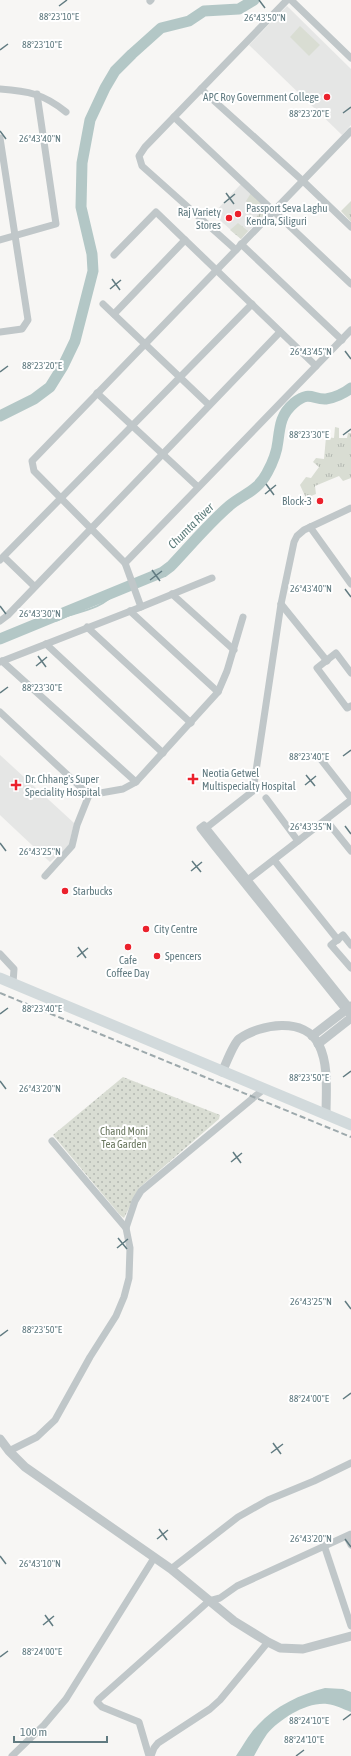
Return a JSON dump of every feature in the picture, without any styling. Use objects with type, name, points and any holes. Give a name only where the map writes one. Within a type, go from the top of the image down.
[{"type":"highway","points":[[0,978],[351,1125]]},
{"type":"street","points":[[287,0],[142,150],[139,156],[140,163],[238,247],[342,340]]},
{"type":"street","points":[[291,0],[351,58]]},
{"type":"street","points":[[0,89],[37,94],[48,98],[66,112]]},
{"type":"street","points":[[201,89],[303,181],[351,228]]},
{"type":"street","points":[[0,240],[56,224],[37,94]]},
{"type":"street","points":[[174,117],[351,284]]},
{"type":"street","points":[[141,607],[125,563],[34,471],[32,461],[351,131]]},
{"type":"street","points":[[0,138],[28,320],[22,329],[0,332]]},
{"type":"street","points":[[114,255],[156,212],[316,366]]},
{"type":"street","points":[[114,314],[185,240]]},
{"type":"street","points":[[102,304],[209,405]]},
{"type":"street","points":[[34,586],[2,559],[252,304]]},
{"type":"street","points":[[125,563],[351,330]]},
{"type":"street","points":[[0,621],[8,615],[34,586],[280,332]]},
{"type":"street","points":[[97,393],[198,487]]},
{"type":"street","points":[[315,1040],[350,1011],[246,881],[200,828],[204,825],[206,828],[253,791],[281,604],[294,542],[299,533],[351,508]]},
{"type":"street","points":[[310,527],[351,584]]},
{"type":"street","points":[[136,782],[1,661],[212,578]]},
{"type":"street","points":[[172,594],[234,650]]},
{"type":"street","points":[[281,604],[327,661]]},
{"type":"street","points":[[130,611],[218,692]]},
{"type":"street","points":[[89,795],[123,789],[136,782],[218,692],[234,650],[243,617]]},
{"type":"street","points":[[87,627],[191,723]]},
{"type":"street","points":[[46,644],[163,753]]},
{"type":"street","points":[[351,674],[336,653],[317,668],[347,708],[351,706]]},
{"type":"street","points":[[0,712],[89,795]]},
{"type":"street","points":[[246,881],[351,799],[320,757]]},
{"type":"street","points":[[45,876],[72,846],[89,795]]},
{"type":"street","points":[[266,798],[298,841]]},
{"type":"street","points":[[326,820],[351,851]]},
{"type":"street","points":[[274,860],[338,940]]},
{"type":"street","points":[[351,945],[343,935],[331,945],[351,968]]},
{"type":"street","points":[[0,954],[14,969],[13,983]]},
{"type":"street","points":[[222,1072],[238,1040],[264,1028],[273,1026],[292,1027],[315,1040],[324,1066],[326,1115]]},
{"type":"street","points":[[126,1228],[135,1201],[145,1187],[264,1089]]},
{"type":"street","points":[[9,1451],[37,1437],[55,1420],[90,1357],[116,1316],[124,1297],[129,1273],[130,1248],[126,1228],[52,1141]]},
{"type":"street","points":[[1,1441],[25,1467],[171,1570],[234,1621],[268,1642],[280,1648],[303,1649],[351,1636]]},
{"type":"street","points":[[171,1570],[238,1517],[268,1500],[314,1481],[351,1463]]},
{"type":"street","points":[[150,1756],[139,1722],[102,1707],[97,1702],[99,1699],[209,1601],[220,1598],[237,1586],[349,1536],[351,1545]]},
{"type":"street","points":[[324,1546],[351,1626]]},
{"type":"street","points":[[12,1756],[44,1725],[66,1699],[154,1558]]},
{"type":"street","points":[[150,1756],[158,1743],[220,1700],[268,1642]]},
{"type":"shaded area","name":"APC Roy Government College","points":[[287,6],[351,69],[351,125],[342,135],[249,45]]},
{"type":"shaded area","points":[[241,184],[269,210],[241,239],[213,214]]},
{"type":"shaded area","name":"Dr. Chhang's Super Speciality Hospital","points":[[0,755],[74,823],[69,845],[50,862],[0,815]]},
{"type":"shaded area","points":[[325,1688],[343,1689],[351,1692],[351,1712],[327,1704],[319,1704],[302,1709],[286,1717],[272,1728],[254,1756],[236,1756],[249,1736],[272,1712],[298,1697]]},
{"type":"green space","points":[[300,26],[320,45],[309,56],[290,37]]},
{"type":"green space","points":[[251,193],[269,210],[257,222],[254,220],[259,214],[246,201]]},
{"type":"green space","points":[[351,201],[351,222],[341,211]]},
{"type":"green space","points":[[238,223],[248,231],[241,239],[230,230]]},
{"type":"green space","points":[[335,427],[339,428],[339,438],[347,438],[348,433],[351,433],[351,478],[343,481],[339,476],[315,486],[316,494],[306,498],[300,485],[306,477],[311,478],[319,467],[313,462],[316,458],[324,459],[326,437],[334,438]]},
{"type":"green space","name":"Chand Moni Tea Garden","points":[[123,1077],[220,1115],[219,1119],[139,1188],[124,1218],[53,1135]]},
{"type":"waterway","points":[[0,416],[34,399],[50,387],[63,366],[75,341],[93,271],[92,254],[81,207],[82,163],[90,120],[115,71],[161,28],[189,21],[204,11],[239,9],[254,0]]},
{"type":"waterway","name":"Chumta River","points":[[0,639],[163,572],[171,566],[221,513],[234,502],[254,489],[263,479],[271,466],[282,420],[286,411],[294,403],[299,399],[308,396],[326,399],[346,392],[351,388]]},
{"type":"waterway","points":[[45,619],[55,621],[90,609],[102,604],[117,591]]},
{"type":"railway","points":[[0,993],[351,1137]]},
{"type":"place","name":"APC Roy Government College","points":[[327,97]]},
{"type":"place","name":"Passport Seva Laghu Kendra, Siliguri","points":[[238,214]]},
{"type":"place","name":"Raj Variety Stores","points":[[229,218]]},
{"type":"place","name":"Block-3","points":[[320,501]]},
{"type":"place","name":"Neotia Getwel Multispecialty Hospital","points":[[193,779]]},
{"type":"place","name":"Dr. Chhang's Super Speciality Hospital","points":[[16,785]]},
{"type":"place","name":"Starbucks","points":[[65,891]]},
{"type":"place","name":"City Centre","points":[[146,929]]},
{"type":"place","name":"Cafe Coffee Day","points":[[128,947]]},
{"type":"place","name":"Spencers","points":[[157,956]]}]
